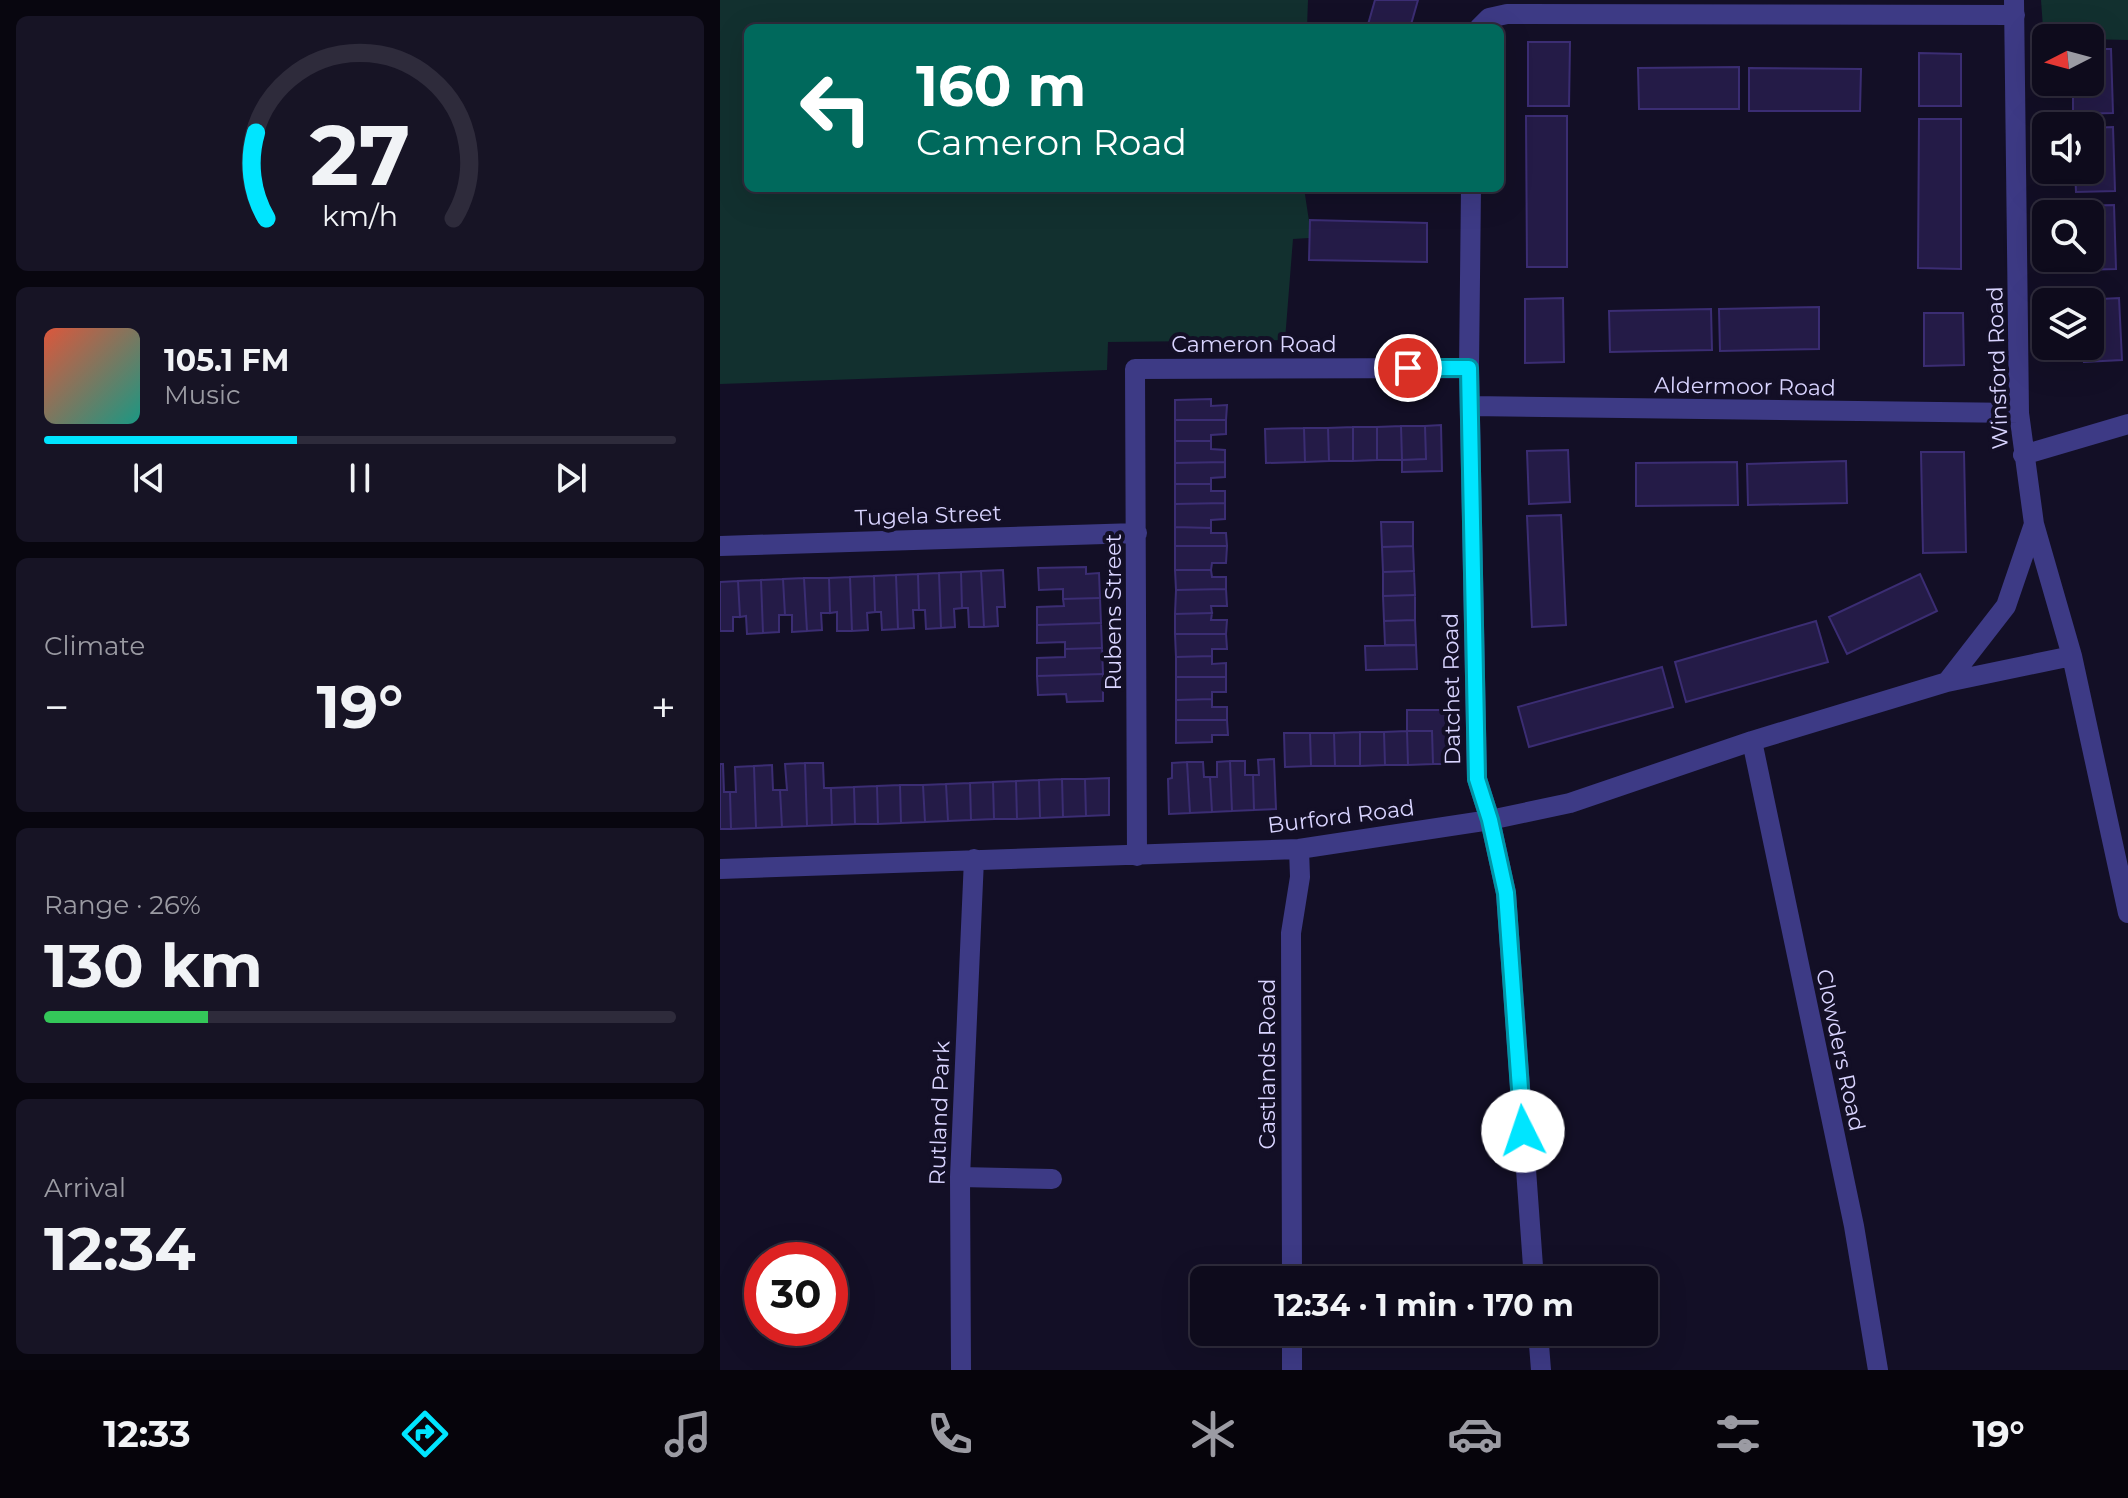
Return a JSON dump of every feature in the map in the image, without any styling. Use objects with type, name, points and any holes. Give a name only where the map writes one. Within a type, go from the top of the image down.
[{"type":"street","points":[[1483,24],[1489,18],[1507,14],[2015,7]]},
{"type":"street","name":"Winsford Road","points":[[2015,7],[2019,413],[2023,455],[2034,524],[2072,656],[2128,913]]},
{"type":"street","name":"Datchet Road","points":[[1471,192],[1469,368],[1477,779],[1490,820],[1506,893],[1533,1266]]},
{"type":"street","name":"Cameron Road","points":[[1135,369],[1469,368]]},
{"type":"street","name":"Rubens Street","points":[[1135,369],[1137,856]]},
{"type":"street","name":"Aldermoor Road","points":[[1470,406],[2019,413]]},
{"type":"street","points":[[2023,455],[2128,424]]},
{"type":"street","points":[[1947,682],[2006,606],[2034,524]]},
{"type":"street","name":"Tugela Street","points":[[720,546],[1137,533]]},
{"type":"street","name":"Burford Road","points":[[720,869],[1299,849],[1490,820],[1570,803],[1752,741],[1947,682],[2072,656]]},
{"type":"street","name":"Clowders Road","points":[[1752,741],[1854,1226],[1878,1370]]},
{"type":"street","name":"Castlands Road","points":[[1292,1266],[1291,933],[1300,877],[1299,849]]},
{"type":"street","name":"Rutland Park","points":[[961,1370],[960,1177],[974,859]]},
{"type":"street","points":[[960,1177],[1052,1179]]},
{"type":"street","points":[[1292,1346],[1292,1370]]},
{"type":"street","points":[[1539,1346],[1541,1370]]},
{"type":"green space","points":[[720,0],[1308,0],[1307,24],[744,24],[744,192],[1305,192],[1309,238],[1293,239],[1285,340],[1108,342],[1107,370],[720,384]]},
{"type":"green space","points":[[2041,0],[2128,0],[2128,40],[2104,39],[2104,24],[2043,24]]},
{"type":"building","points":[[1375,0],[1418,0],[1411,24],[1368,24]]},
{"type":"building","points":[[1528,42],[1570,42],[1569,106],[1528,106]]},
{"type":"building","points":[[2104,49],[2111,49],[2113,113],[2073,112],[2073,96],[2104,96]]},
{"type":"building","points":[[1919,53],[1961,54],[1961,106],[1919,106]]},
{"type":"building","points":[[1739,67],[1739,109],[1639,109],[1638,68]]},
{"type":"building","points":[[1749,68],[1861,69],[1860,111],[1749,111]]},
{"type":"building","points":[[1526,116],[1567,116],[1567,267],[1527,267]]},
{"type":"building","points":[[1919,119],[1961,119],[1961,269],[1918,268]]},
{"type":"building","points":[[2104,127],[2113,127],[2115,191],[2076,192],[2076,184],[2104,184]]},
{"type":"building","points":[[2104,205],[2114,205],[2116,269],[2104,269]]},
{"type":"building","points":[[1310,220],[1427,223],[1427,262],[1309,260]]},
{"type":"building","points":[[1563,298],[1564,362],[1525,363],[1525,299]]},
{"type":"building","points":[[2119,298],[2122,360],[2084,362],[2104,360],[2104,299]]},
{"type":"building","points":[[1819,307],[1819,349],[1720,351],[1719,309]]},
{"type":"building","points":[[1711,309],[1712,350],[1610,352],[1609,311]]},
{"type":"building","points":[[1924,313],[1963,313],[1964,365],[1924,366]]},
{"type":"building","points":[[1211,399],[1211,406],[1227,405],[1226,420],[1175,420],[1175,400]]},
{"type":"building","points":[[1175,420],[1226,420],[1226,434],[1211,435],[1211,441],[1175,441]]},
{"type":"building","points":[[1441,425],[1442,471],[1402,472],[1402,460],[1426,459],[1425,426]]},
{"type":"building","points":[[1401,426],[1425,426],[1426,459],[1402,460]]},
{"type":"building","points":[[1401,426],[1402,460],[1377,460],[1377,427]]},
{"type":"building","points":[[1353,427],[1377,427],[1377,460],[1353,461]]},
{"type":"building","points":[[1353,427],[1353,461],[1329,461],[1328,428]]},
{"type":"building","points":[[1304,428],[1328,428],[1329,461],[1305,462]]},
{"type":"building","points":[[1304,428],[1305,462],[1266,463],[1265,429]]},
{"type":"building","points":[[1175,441],[1211,441],[1211,449],[1225,450],[1225,462],[1175,463]]},
{"type":"building","points":[[1568,450],[1570,502],[1529,504],[1527,451]]},
{"type":"building","points":[[1921,452],[1964,452],[1966,552],[1923,553]]},
{"type":"building","points":[[1846,461],[1847,503],[1748,505],[1747,464]]},
{"type":"building","points":[[1225,462],[1225,477],[1211,478],[1211,484],[1175,484],[1175,463]]},
{"type":"building","points":[[1737,462],[1738,505],[1636,506],[1636,463]]},
{"type":"building","points":[[1175,484],[1211,484],[1211,491],[1225,491],[1225,503],[1175,504]]},
{"type":"building","points":[[1225,503],[1225,519],[1211,520],[1211,528],[1175,527],[1175,504]]},
{"type":"building","points":[[1561,515],[1566,625],[1532,627],[1527,516]]},
{"type":"building","points":[[1381,522],[1413,522],[1413,546],[1382,547]]},
{"type":"building","points":[[1175,527],[1211,528],[1211,533],[1226,533],[1227,546],[1175,546]]},
{"type":"building","points":[[1175,546],[1227,546],[1226,563],[1212,563],[1211,570],[1175,570]]},
{"type":"building","points":[[1413,546],[1414,571],[1383,572],[1382,547]]},
{"type":"building","points":[[1086,567],[1086,574],[1099,573],[1100,598],[1063,599],[1063,589],[1039,590],[1038,568]]},
{"type":"building","points":[[1003,570],[1005,607],[997,607],[998,626],[984,627],[981,571]]},
{"type":"building","points":[[1175,570],[1211,570],[1212,577],[1226,577],[1226,589],[1176,590]]},
{"type":"building","points":[[981,571],[984,627],[969,627],[968,608],[962,608],[961,572]]},
{"type":"building","points":[[1414,571],[1415,595],[1383,596],[1383,572]]},
{"type":"building","points":[[961,572],[962,608],[954,609],[955,627],[941,628],[939,573]]},
{"type":"building","points":[[939,573],[941,628],[926,629],[925,610],[919,610],[918,574]]},
{"type":"building","points":[[918,574],[919,610],[913,610],[914,628],[898,629],[896,575]]},
{"type":"building","points":[[1920,574],[1937,611],[1847,654],[1829,617]]},
{"type":"building","points":[[896,575],[898,629],[882,630],[881,612],[875,612],[874,576]]},
{"type":"building","points":[[874,576],[875,612],[867,613],[868,630],[852,631],[850,577]]},
{"type":"building","points":[[850,577],[852,631],[837,631],[837,612],[830,613],[829,578]]},
{"type":"building","points":[[804,578],[829,578],[830,613],[821,613],[822,630],[807,631]]},
{"type":"building","points":[[804,578],[807,631],[792,632],[792,615],[785,615],[783,579]]},
{"type":"building","points":[[783,579],[785,615],[779,615],[779,632],[763,633],[761,580]]},
{"type":"building","points":[[761,580],[763,633],[747,634],[746,616],[740,617],[738,581]]},
{"type":"building","points":[[738,581],[740,617],[733,617],[733,631],[720,631],[720,582]]},
{"type":"building","points":[[1226,589],[1227,606],[1211,606],[1212,613],[1175,614],[1176,590]]},
{"type":"building","points":[[1415,595],[1415,620],[1384,621],[1383,596]]},
{"type":"building","points":[[1100,598],[1101,623],[1037,625],[1037,607],[1064,606],[1063,599]]},
{"type":"building","points":[[1212,613],[1211,620],[1227,620],[1226,634],[1175,634],[1175,614]]},
{"type":"building","points":[[1415,620],[1416,645],[1385,645],[1384,621]]},
{"type":"building","points":[[1816,621],[1828,662],[1686,702],[1675,662]]},
{"type":"building","points":[[1101,623],[1102,648],[1065,649],[1065,642],[1037,643],[1037,625]]},
{"type":"building","points":[[1175,634],[1226,634],[1227,649],[1212,649],[1212,656],[1176,657]]},
{"type":"building","points":[[1416,645],[1417,669],[1366,670],[1365,646]]},
{"type":"building","points":[[1102,648],[1103,674],[1037,676],[1037,658],[1065,657],[1065,649]]},
{"type":"building","points":[[1212,656],[1212,664],[1226,663],[1226,677],[1176,677],[1176,657]]},
{"type":"building","points":[[1662,667],[1673,707],[1529,747],[1518,707]]},
{"type":"building","points":[[1103,674],[1103,701],[1067,702],[1066,694],[1038,695],[1037,676]]},
{"type":"building","points":[[1176,677],[1226,677],[1226,692],[1212,692],[1212,699],[1176,700]]},
{"type":"building","points":[[1212,699],[1212,707],[1227,707],[1227,720],[1176,720],[1176,700]]},
{"type":"building","points":[[1407,710],[1447,710],[1448,764],[1433,764],[1432,731],[1407,731]]},
{"type":"building","points":[[1176,720],[1227,720],[1228,735],[1212,735],[1212,742],[1176,743]]},
{"type":"building","points":[[1407,731],[1432,731],[1433,764],[1408,765]]},
{"type":"building","points":[[1407,731],[1408,765],[1385,765],[1384,732]]},
{"type":"building","points":[[1360,732],[1360,766],[1335,766],[1334,733]]},
{"type":"building","points":[[1360,732],[1384,732],[1385,765],[1360,766]]},
{"type":"building","points":[[1284,733],[1310,733],[1311,766],[1285,767]]},
{"type":"building","points":[[1310,733],[1334,733],[1335,766],[1311,766]]},
{"type":"building","points":[[1274,759],[1276,809],[1254,810],[1253,775],[1259,775],[1258,760]]},
{"type":"building","points":[[1230,761],[1232,811],[1212,812],[1210,777],[1217,777],[1217,762]]},
{"type":"building","points":[[1230,761],[1245,761],[1245,775],[1253,775],[1254,810],[1232,811]]},
{"type":"building","points":[[1187,762],[1203,762],[1204,777],[1210,777],[1212,812],[1190,813]]},
{"type":"building","points":[[1187,762],[1190,813],[1169,814],[1168,779],[1172,778],[1172,763]]},
{"type":"building","points":[[805,763],[807,826],[782,827],[780,790],[787,790],[785,764]]},
{"type":"building","points":[[805,763],[823,763],[824,788],[831,788],[832,825],[807,826]]},
{"type":"building","points":[[720,764],[723,764],[724,792],[730,792],[731,829],[720,829]]},
{"type":"building","points":[[772,765],[773,790],[780,790],[782,827],[756,828],[754,766]]},
{"type":"building","points":[[754,766],[756,828],[731,829],[730,792],[736,792],[735,767]]},
{"type":"building","points":[[1109,778],[1109,815],[1086,816],[1085,779]]},
{"type":"building","points":[[1062,779],[1063,817],[1040,818],[1039,780]]},
{"type":"building","points":[[1062,779],[1085,779],[1086,816],[1063,817]]},
{"type":"building","points":[[1039,780],[1040,818],[1017,819],[1016,781]]},
{"type":"building","points":[[1016,781],[1017,819],[994,819],[993,782]]},
{"type":"building","points":[[993,782],[994,819],[971,820],[970,783]]},
{"type":"building","points":[[970,783],[971,820],[948,821],[946,784]]},
{"type":"building","points":[[946,784],[948,821],[925,822],[923,785]]},
{"type":"building","points":[[900,785],[901,823],[878,824],[877,786]]},
{"type":"building","points":[[900,785],[923,785],[925,822],[901,823]]},
{"type":"building","points":[[877,786],[878,824],[855,824],[854,787]]},
{"type":"building","points":[[854,787],[855,824],[832,825],[831,788]]},
{"type":"route","points":[[1408,368],[1469,368],[1477,779],[1490,820],[1506,893],[1523,1131]]}]
